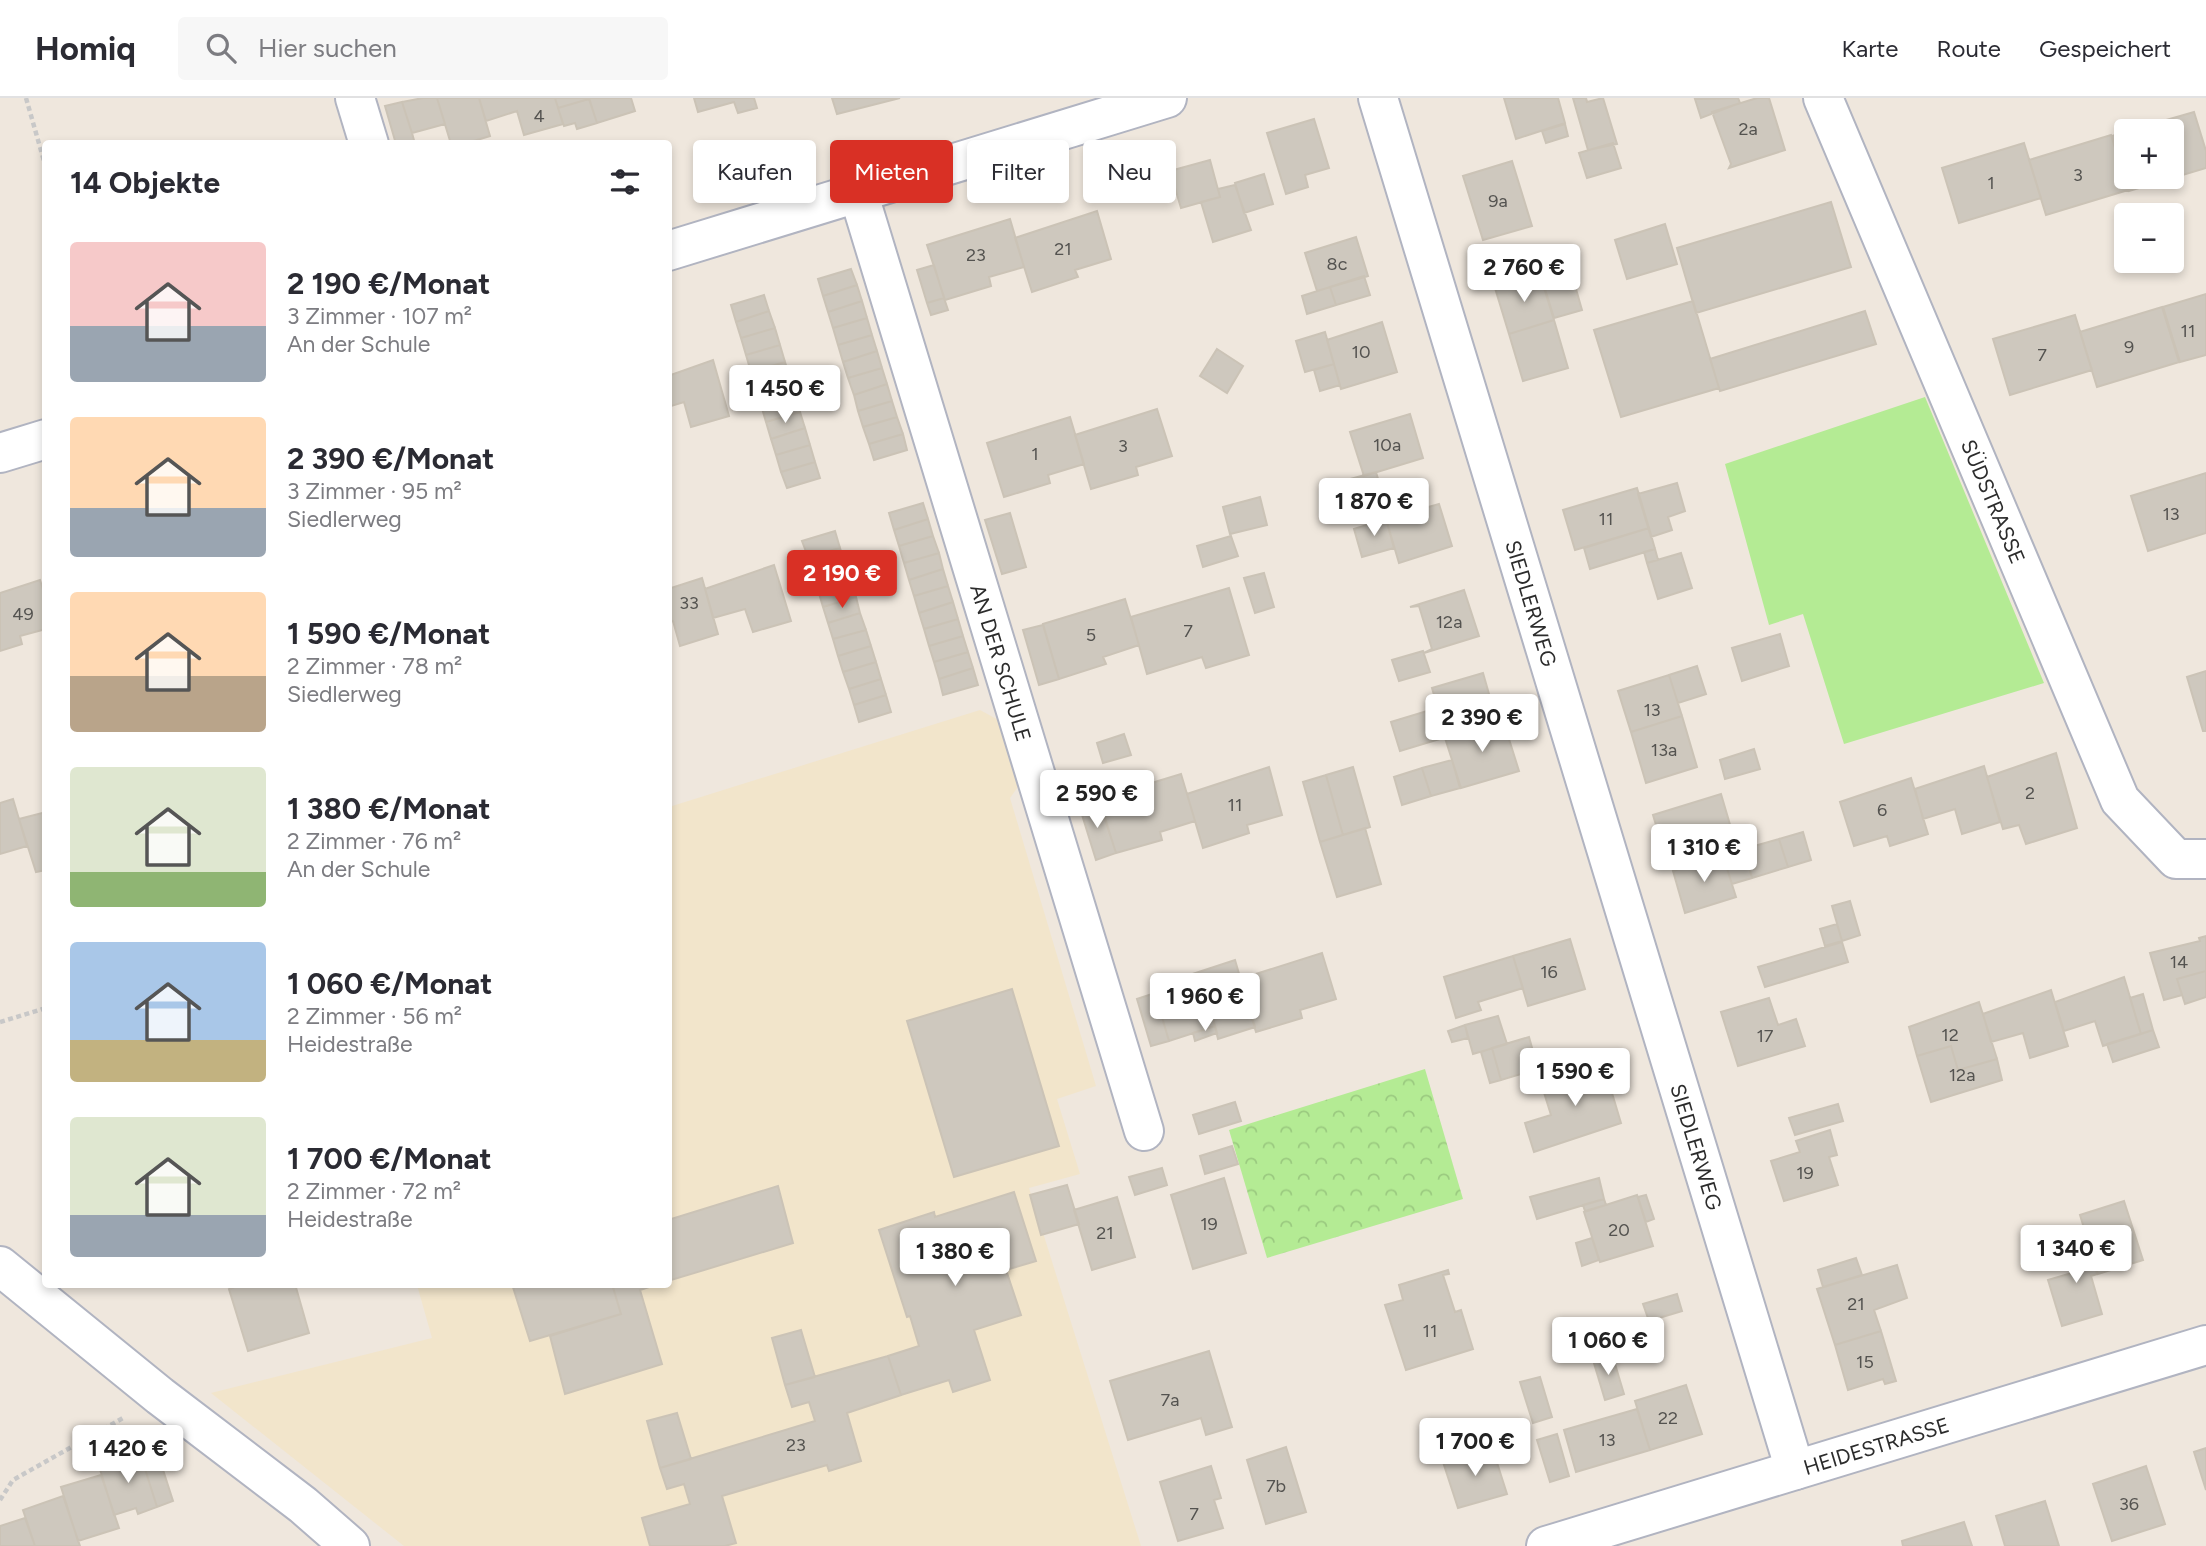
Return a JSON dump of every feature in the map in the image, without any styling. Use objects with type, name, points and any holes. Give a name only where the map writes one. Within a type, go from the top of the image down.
[{"type":"street","points":[[355,98],[368,140]]},
{"type":"street","points":[[953,163],[1167,98]]},
{"type":"street","name":"SIEDLERWEG","points":[[1378,98],[1795,1470]]},
{"type":"street","name":"SÜDSTRASSE","points":[[1823,98],[2120,800],[2176,859],[2206,859]]},
{"type":"street","points":[[672,250],[830,201]]},
{"type":"street","name":"AN DER SCHULE","points":[[861,203],[1144,1131]]},
{"type":"street","points":[[0,453],[42,440]]},
{"type":"street","points":[[0,1266],[160,1396],[303,1504],[350,1546]]},
{"type":"street","name":"HEIDESTRASSE","points":[[1546,1546],[2206,1345]]},
{"type":"path","points":[[26,98],[42,154]]},
{"type":"path","points":[[0,1022],[42,1009]]},
{"type":"path","points":[[0,1500],[13,1480],[160,1396]]},
{"type":"shaded area","points":[[980,710],[1004,723],[1020,784],[1010,798],[1096,1086],[1057,1099],[1080,1174],[1029,1188],[1141,1546],[404,1546],[211,1393],[432,1338],[418,1288],[672,1288],[672,806]]},
{"type":"green space","points":[[1925,397],[2044,683],[1844,744],[1803,614],[1769,625],[1725,464]]},
{"type":"green space","points":[[1425,1069],[1463,1199],[1267,1258],[1229,1130]]},
{"type":"building","points":[[437,98],[445,124],[412,133],[402,102]]},
{"type":"building","points":[[437,98],[479,98],[490,136],[477,140],[450,140]]},
{"type":"building","points":[[479,98],[555,98],[563,124],[524,135],[517,111],[486,121]]},
{"type":"building","points":[[555,98],[589,98],[589,99],[558,108]]},
{"type":"building","points":[[589,98],[631,98],[635,111],[597,123]]},
{"type":"building","points":[[694,98],[754,98],[757,108],[738,113],[734,102],[698,112]]},
{"type":"building","points":[[832,98],[900,98],[837,114]]},
{"type":"building","points":[[1504,98],[1558,98],[1565,123],[1516,139]]},
{"type":"building","points":[[1573,98],[1586,98],[1587,102],[1603,98],[1617,144],[1588,150]]},
{"type":"building","points":[[1738,98],[1740,103],[1701,118],[1695,99]]},
{"type":"building","points":[[1757,98],[1769,98],[1785,150],[1729,168],[1731,164],[1712,112]]},
{"type":"building","points":[[589,99],[597,123],[577,129],[575,123],[564,126],[558,108]]},
{"type":"building","points":[[402,102],[414,140],[395,140],[385,106]]},
{"type":"building","points":[[2194,112],[2206,151],[2206,168],[2184,175],[2184,119],[2170,119]]},
{"type":"building","points":[[1314,119],[1329,168],[1305,175],[1308,187],[1286,194],[1267,133]]},
{"type":"building","points":[[1565,124],[1568,136],[1546,143],[1542,131]]},
{"type":"building","points":[[2111,135],[2114,145],[2114,189],[2128,190],[2046,215],[2029,160]]},
{"type":"building","points":[[1613,143],[1621,168],[1587,178],[1579,153]]},
{"type":"building","points":[[2024,143],[2041,198],[1959,223],[1942,168]]},
{"type":"building","points":[[1210,160],[1220,197],[1181,208],[1176,191],[1176,169]]},
{"type":"building","points":[[1512,161],[1532,226],[1483,240],[1463,176]]},
{"type":"building","points":[[1264,174],[1273,204],[1244,213],[1235,183]]},
{"type":"building","points":[[1235,185],[1251,230],[1213,242],[1201,202],[1220,197],[1218,189]]},
{"type":"building","points":[[1831,202],[1851,267],[1696,313],[1677,248]]},
{"type":"building","points":[[1097,211],[1111,259],[1075,270],[1078,277],[1032,292],[1015,238]]},
{"type":"building","points":[[1010,219],[1024,267],[989,277],[991,286],[945,300],[927,245]]},
{"type":"building","points":[[1665,224],[1677,264],[1627,279],[1615,240]]},
{"type":"building","points":[[1356,237],[1368,276],[1317,291],[1305,253]]},
{"type":"building","points":[[934,265],[944,298],[927,303],[917,270]]},
{"type":"building","points":[[1570,268],[1582,310],[1554,318],[1541,276]]},
{"type":"building","points":[[851,269],[857,285],[823,296],[818,279]]},
{"type":"building","points":[[1540,275],[1554,320],[1509,334],[1495,288],[1522,276],[1523,280]]},
{"type":"building","points":[[1364,276],[1370,295],[1336,305],[1330,287]]},
{"type":"building","points":[[857,285],[862,301],[828,312],[823,296]]},
{"type":"building","points":[[1330,287],[1336,305],[1307,314],[1302,296]]},
{"type":"building","points":[[2206,294],[2206,355],[2180,362],[2163,307]]},
{"type":"building","points":[[764,295],[769,311],[736,322],[731,305]]},
{"type":"building","points":[[944,298],[948,310],[931,315],[927,303]]},
{"type":"building","points":[[862,301],[867,318],[833,328],[828,312]]},
{"type":"building","points":[[1693,301],[1719,388],[1621,417],[1594,330]]},
{"type":"building","points":[[2162,307],[2179,362],[2097,387],[2080,332]]},
{"type":"building","points":[[769,311],[775,328],[741,338],[736,322]]},
{"type":"building","points":[[1865,311],[1876,344],[1720,391],[1710,359]]},
{"type":"building","points":[[2075,315],[2092,370],[2010,395],[1993,339]]},
{"type":"building","points":[[867,318],[872,335],[838,345],[833,328]]},
{"type":"building","points":[[1554,320],[1568,368],[1523,381],[1509,334]]},
{"type":"building","points":[[1382,322],[1397,372],[1341,389],[1327,340]]},
{"type":"building","points":[[775,328],[780,345],[746,355],[741,338]]},
{"type":"building","points":[[1325,332],[1334,364],[1305,372],[1296,341]]},
{"type":"building","points":[[872,335],[877,351],[843,362],[838,345]]},
{"type":"building","points":[[780,345],[785,362],[751,372],[746,355]]},
{"type":"building","points":[[1217,349],[1243,366],[1227,393],[1200,376]]},
{"type":"building","points":[[877,351],[882,368],[848,378],[843,362]]},
{"type":"building","points":[[713,360],[729,416],[691,427],[684,402],[672,406],[672,375]]},
{"type":"building","points":[[785,362],[790,378],[756,388],[751,372]]},
{"type":"building","points":[[1334,364],[1340,385],[1320,391],[1314,370]]},
{"type":"building","points":[[882,368],[887,384],[854,395],[848,378]]},
{"type":"building","points":[[790,378],[795,395],[761,405],[756,388]]},
{"type":"building","points":[[887,384],[892,401],[858,411],[854,395]]},
{"type":"building","points":[[795,395],[800,412],[766,422],[761,405]]},
{"type":"building","points":[[892,401],[897,417],[863,427],[858,411]]},
{"type":"building","points":[[1157,409],[1172,456],[1136,467],[1138,475],[1091,489],[1075,435]]},
{"type":"building","points":[[800,412],[805,428],[771,439],[766,422]]},
{"type":"building","points":[[1410,414],[1423,458],[1364,476],[1350,432]]},
{"type":"building","points":[[897,417],[903,434],[869,444],[863,427]]},
{"type":"building","points":[[1070,417],[1084,464],[1048,475],[1050,483],[1004,497],[987,443]]},
{"type":"building","points":[[805,428],[810,445],[776,455],[771,439]]},
{"type":"building","points":[[903,434],[907,450],[874,460],[869,444]]},
{"type":"building","points":[[810,445],[815,462],[781,472],[776,455]]},
{"type":"building","points":[[815,462],[820,478],[787,488],[781,472]]},
{"type":"building","points":[[1376,472],[1381,489],[1338,502],[1332,484]]},
{"type":"building","points":[[2206,473],[2206,533],[2148,551],[2131,496]]},
{"type":"building","points":[[1677,483],[1685,511],[1668,517],[1672,530],[1651,537],[1638,494]]},
{"type":"building","points":[[1637,488],[1649,528],[1575,550],[1563,510]]},
{"type":"building","points":[[1260,497],[1267,525],[1230,534],[1223,507]]},
{"type":"building","points":[[923,503],[928,519],[894,530],[889,513]]},
{"type":"building","points":[[1439,504],[1452,546],[1399,563],[1386,519]]},
{"type":"building","points":[[1010,513],[1026,567],[1002,574],[985,520]]},
{"type":"building","points":[[928,519],[933,536],[899,546],[894,530]]},
{"type":"building","points":[[1386,519],[1394,548],[1362,557],[1354,529]]},
{"type":"building","points":[[1649,528],[1655,549],[1590,569],[1584,548]]},
{"type":"building","points":[[835,531],[840,548],[808,557],[802,541]]},
{"type":"building","points":[[933,536],[939,553],[904,563],[899,546]]},
{"type":"building","points":[[1231,536],[1238,556],[1203,567],[1197,546]]},
{"type":"building","points":[[840,548],[845,564],[813,574],[808,557]]},
{"type":"building","points":[[1655,549],[1658,560],[1647,563],[1644,552]]},
{"type":"building","points":[[939,553],[943,569],[909,580],[904,563]]},
{"type":"building","points":[[1681,553],[1692,588],[1658,599],[1647,563]]},
{"type":"building","points":[[845,564],[850,580],[818,590],[813,574]]},
{"type":"building","points":[[774,565],[791,621],[753,632],[745,609],[713,618],[705,589]]},
{"type":"building","points":[[943,569],[948,586],[914,596],[909,580]]},
{"type":"building","points":[[1264,573],[1274,607],[1255,613],[1244,578]]},
{"type":"building","points":[[702,578],[718,634],[680,646],[672,621],[672,588]]},
{"type":"building","points":[[40,580],[42,586],[42,630],[20,636],[22,644],[0,651],[0,593]]},
{"type":"building","points":[[850,580],[856,597],[823,607],[818,590]]},
{"type":"building","points":[[948,586],[953,602],[919,613],[914,596]]},
{"type":"building","points":[[1229,588],[1249,655],[1206,668],[1202,657],[1147,674],[1131,617]]},
{"type":"building","points":[[1464,590],[1479,636],[1424,653],[1432,649],[1419,606],[1410,607]]},
{"type":"building","points":[[856,597],[860,613],[828,623],[823,607]]},
{"type":"building","points":[[1125,599],[1139,645],[1103,657],[1106,664],[1059,679],[1043,624]]},
{"type":"building","points":[[953,602],[958,619],[924,629],[919,613]]},
{"type":"building","points":[[860,613],[866,630],[833,639],[828,623]]},
{"type":"building","points":[[958,619],[963,636],[929,646],[924,629]]},
{"type":"building","points":[[1043,625],[1059,679],[1039,685],[1023,630]]},
{"type":"building","points":[[866,630],[871,646],[838,656],[833,639]]},
{"type":"building","points":[[1780,634],[1789,666],[1742,681],[1732,648]]},
{"type":"building","points":[[963,636],[968,652],[934,662],[929,646]]},
{"type":"building","points":[[871,646],[876,662],[843,672],[838,656]]},
{"type":"building","points":[[1423,651],[1430,672],[1399,681],[1392,660]]},
{"type":"building","points":[[968,652],[973,668],[939,679],[934,662]]},
{"type":"building","points":[[876,662],[881,679],[849,689],[843,672]]},
{"type":"building","points":[[1697,666],[1706,694],[1678,703],[1669,675]]},
{"type":"building","points":[[973,668],[978,685],[943,695],[939,679]]},
{"type":"building","points":[[2206,671],[2206,731],[2203,731],[2187,677]]},
{"type":"building","points":[[1483,673],[1497,722],[1446,737],[1432,688]]},
{"type":"building","points":[[1669,675],[1682,716],[1631,732],[1618,691]]},
{"type":"building","points":[[881,679],[886,695],[854,705],[849,689]]},
{"type":"building","points":[[886,695],[891,712],[859,722],[854,705]]},
{"type":"building","points":[[1437,708],[1446,737],[1400,751],[1391,722]]},
{"type":"building","points":[[1682,716],[1697,767],[1646,783],[1631,732]]},
{"type":"building","points":[[1503,720],[1519,771],[1461,788],[1445,738]]},
{"type":"building","points":[[1124,734],[1131,755],[1103,763],[1097,743]]},
{"type":"building","points":[[1754,749],[1760,769],[1725,779],[1720,760]]},
{"type":"building","points":[[2056,753],[2077,828],[2026,844],[2019,825],[2003,829],[1987,777]]},
{"type":"building","points":[[1452,760],[1460,788],[1431,796],[1422,768]]},
{"type":"building","points":[[1984,766],[2000,822],[1962,834],[1955,809],[1923,819],[1915,789]]},
{"type":"building","points":[[1269,767],[1282,815],[1247,825],[1249,833],[1203,848],[1187,794]]},
{"type":"building","points":[[1353,767],[1370,827],[1343,835],[1326,775]]},
{"type":"building","points":[[1422,768],[1431,796],[1402,805],[1394,777]]},
{"type":"building","points":[[1181,774],[1195,821],[1160,832],[1162,840],[1116,853],[1099,799]]},
{"type":"building","points":[[1326,775],[1343,835],[1320,842],[1303,782]]},
{"type":"building","points":[[1911,778],[1928,834],[1890,846],[1887,836],[1854,846],[1840,802]]},
{"type":"building","points":[[1721,794],[1736,845],[1668,865],[1653,815]]},
{"type":"building","points":[[13,799],[27,846],[0,854],[0,803]]},
{"type":"building","points":[[1099,801],[1116,853],[1096,860],[1079,805]]},
{"type":"building","points":[[42,813],[42,871],[36,872],[19,819]]},
{"type":"building","points":[[1365,828],[1381,884],[1337,897],[1320,842]]},
{"type":"building","points":[[1803,832],[1811,860],[1788,867],[1779,839]]},
{"type":"building","points":[[1779,839],[1788,867],[1752,878],[1744,849]]},
{"type":"building","points":[[1744,849],[1752,878],[1732,884],[1723,856]]},
{"type":"building","points":[[1723,856],[1736,897],[1685,913],[1673,871]]},
{"type":"building","points":[[1850,901],[1860,935],[1842,941],[1832,906]]},
{"type":"building","points":[[1837,924],[1842,941],[1825,946],[1820,929]]},
{"type":"building","points":[[2206,936],[2206,971],[2177,979],[2182,995],[2164,1000],[2150,953],[2200,941],[2199,938]]},
{"type":"building","points":[[1570,939],[1585,989],[1528,1006],[1513,956]]},
{"type":"building","points":[[1842,942],[1848,962],[1765,987],[1758,967]]},
{"type":"building","points":[[1322,953],[1336,999],[1300,1010],[1302,1018],[1256,1032],[1240,979]]},
{"type":"building","points":[[1513,956],[1523,988],[1478,1002],[1481,1010],[1456,1018],[1444,977]]},
{"type":"building","points":[[1235,960],[1249,1008],[1213,1018],[1215,1026],[1169,1041],[1153,987]]},
{"type":"building","points":[[2206,971],[2206,997],[2185,1004],[2177,979]]},
{"type":"building","points":[[2124,977],[2141,1034],[2103,1046],[2095,1021],[2064,1031],[2055,1002]]},
{"type":"building","points":[[1012,989],[1059,1146],[954,1177],[907,1021]]},
{"type":"building","points":[[2051,990],[2068,1046],[2030,1058],[2023,1033],[1991,1042],[1983,1014]]},
{"type":"building","points":[[1155,993],[1169,1041],[1151,1046],[1137,999]]},
{"type":"building","points":[[2143,994],[2153,1030],[2141,1034],[2130,998]]},
{"type":"building","points":[[1769,998],[1778,1025],[1796,1019],[1805,1046],[1738,1066],[1721,1012]]},
{"type":"building","points":[[1979,1002],[1997,1059],[1958,1070],[1951,1046],[1917,1056],[1909,1027]]},
{"type":"building","points":[[1249,1008],[1255,1027],[1218,1039],[1213,1018]]},
{"type":"building","points":[[1498,1016],[1507,1044],[1473,1054],[1465,1025]]},
{"type":"building","points":[[1465,1025],[1468,1038],[1452,1042],[1448,1031]]},
{"type":"building","points":[[1215,1026],[1217,1033],[1195,1041],[1193,1033]]},
{"type":"building","points":[[2153,1030],[2159,1047],[2113,1062],[2107,1044]]},
{"type":"building","points":[[1529,1037],[1538,1069],[1501,1080],[1492,1048]]},
{"type":"building","points":[[1951,1046],[1958,1070],[1997,1059],[2002,1080],[1931,1102],[1917,1056]]},
{"type":"building","points":[[1492,1048],[1501,1080],[1490,1083],[1481,1052]]},
{"type":"building","points":[[1603,1063],[1621,1123],[1534,1152],[1525,1123],[1551,1115],[1541,1083]]},
{"type":"building","points":[[1235,1102],[1241,1121],[1199,1134],[1193,1115]]},
{"type":"building","points":[[1838,1104],[1843,1121],[1795,1135],[1789,1118]]},
{"type":"building","points":[[1830,1130],[1837,1155],[1829,1157],[1838,1185],[1784,1201],[1771,1161],[1800,1152],[1796,1141]]},
{"type":"building","points":[[1232,1146],[1238,1164],[1205,1174],[1200,1156]]},
{"type":"building","points":[[1162,1168],[1167,1185],[1135,1195],[1129,1177]]},
{"type":"building","points":[[1224,1178],[1246,1253],[1193,1269],[1171,1195]]},
{"type":"building","points":[[1599,1178],[1604,1199],[1537,1219],[1530,1197]]},
{"type":"building","points":[[1067,1185],[1079,1224],[1041,1235],[1030,1195]]},
{"type":"building","points":[[778,1186],[793,1243],[672,1280],[672,1219]]},
{"type":"building","points":[[1014,1192],[1036,1261],[1006,1270],[1021,1315],[974,1330],[990,1380],[953,1392],[949,1380],[901,1395],[888,1356],[919,1346],[879,1230],[934,1212],[935,1217]]},
{"type":"building","points":[[1637,1195],[1653,1246],[1600,1262],[1584,1212]]},
{"type":"building","points":[[1646,1195],[1654,1219],[1646,1222],[1638,1197]]},
{"type":"building","points":[[1117,1197],[1135,1257],[1092,1270],[1074,1210]]},
{"type":"building","points":[[1604,1199],[1606,1205],[1585,1211],[1583,1205]]},
{"type":"building","points":[[2124,1201],[2143,1260],[2098,1274],[2080,1215]]},
{"type":"building","points":[[2086,1236],[2097,1274],[2091,1276],[2102,1314],[2062,1326],[2048,1280],[2072,1273],[2063,1243]]},
{"type":"building","points":[[1592,1238],[1599,1260],[1582,1266],[1576,1243]]},
{"type":"building","points":[[1856,1258],[1862,1275],[1823,1287],[1818,1270]]},
{"type":"building","points":[[1897,1265],[1907,1298],[1874,1310],[1881,1331],[1835,1345],[1817,1289]]},
{"type":"building","points":[[1448,1270],[1449,1274],[1443,1275],[1455,1312],[1461,1310],[1473,1349],[1406,1370],[1385,1305],[1403,1300],[1399,1285]]},
{"type":"building","points":[[296,1288],[309,1333],[248,1351],[229,1289]]},
{"type":"building","points":[[513,1288],[613,1288],[621,1314],[530,1341]]},
{"type":"building","points":[[613,1288],[646,1288],[640,1290],[662,1364],[565,1394],[550,1336],[621,1314]]},
{"type":"building","points":[[1677,1294],[1682,1311],[1649,1321],[1643,1304]]},
{"type":"building","points":[[801,1330],[815,1377],[785,1385],[772,1338]]},
{"type":"building","points":[[1881,1331],[1896,1381],[1885,1384],[1883,1379],[1848,1390],[1835,1345]]},
{"type":"building","points":[[1209,1351],[1232,1427],[1206,1435],[1201,1418],[1128,1440],[1110,1381]]},
{"type":"building","points":[[1612,1354],[1624,1394],[1605,1400],[1593,1360]]},
{"type":"building","points":[[888,1356],[901,1395],[847,1413],[861,1461],[829,1471],[827,1465],[722,1496],[736,1543],[725,1546],[650,1546],[642,1518],[690,1504],[684,1484],[667,1489],[660,1468],[815,1421],[809,1402],[792,1407],[785,1385]]},
{"type":"building","points":[[1540,1377],[1552,1417],[1533,1423],[1520,1382]]},
{"type":"building","points":[[1686,1385],[1702,1434],[1650,1450],[1635,1401]]},
{"type":"building","points":[[1637,1409],[1650,1450],[1576,1472],[1564,1430]]},
{"type":"building","points":[[677,1413],[691,1459],[660,1468],[647,1421]]},
{"type":"building","points":[[1557,1434],[1569,1476],[1550,1482],[1537,1440]]},
{"type":"building","points":[[1286,1447],[1306,1512],[1266,1524],[1247,1460]]},
{"type":"building","points":[[1492,1447],[1507,1494],[1458,1508],[1443,1462]]},
{"type":"building","points":[[156,1448],[173,1501],[157,1507],[140,1453]]},
{"type":"building","points":[[2206,1448],[2206,1490],[2194,1452]]},
{"type":"building","points":[[140,1453],[157,1507],[138,1514],[136,1508],[114,1515],[99,1466]]},
{"type":"building","points":[[1211,1466],[1221,1498],[1214,1500],[1223,1528],[1178,1541],[1160,1482]]},
{"type":"building","points":[[2146,1466],[2165,1524],[2112,1541],[2093,1484]]},
{"type":"building","points":[[101,1475],[119,1528],[78,1541],[61,1487]]},
{"type":"building","points":[[63,1496],[80,1546],[35,1546],[23,1510]]},
{"type":"building","points":[[2045,1501],[2059,1546],[2005,1546],[1996,1516]]},
{"type":"building","points":[[25,1518],[35,1546],[0,1546],[0,1526]]},
{"type":"building","points":[[1964,1522],[1972,1546],[1903,1546],[1902,1541]]}]
